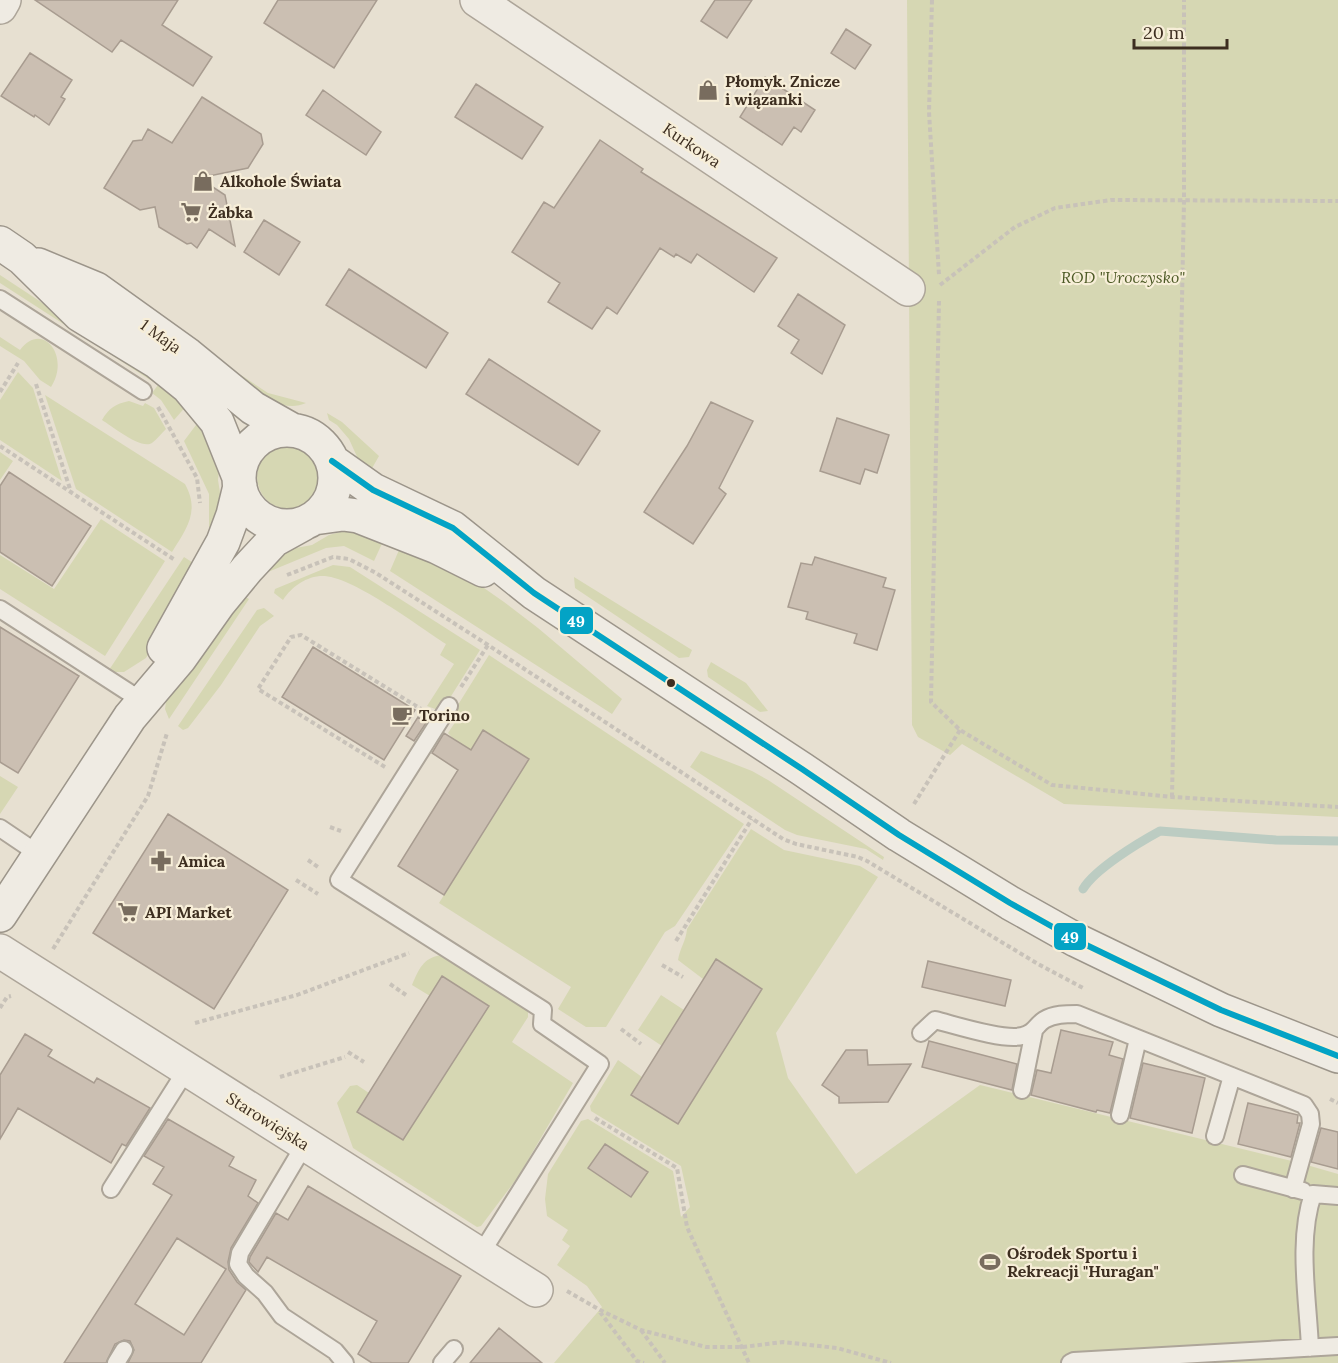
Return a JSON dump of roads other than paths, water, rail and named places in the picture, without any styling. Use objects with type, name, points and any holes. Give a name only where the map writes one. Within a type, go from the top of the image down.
[{"type":"main road","points":[[0,7],[4,0]]},
{"type":"main road","name":"Kurkowa","points":[[477,0],[924,287]]},
{"type":"main road","name":"1 Maja","points":[[11,251],[96,289],[188,355],[254,408],[292,430]]},
{"type":"main road","name":"1 Maja","points":[[11,251],[80,315],[157,362],[188,387],[217,422],[239,482]]},
{"type":"main road","points":[[0,915],[135,708],[223,542],[233,515],[244,457],[250,447],[268,434],[283,430],[306,434],[317,440],[327,450],[332,461],[335,482],[323,511],[274,540],[219,603],[180,658],[135,708]]},
{"type":"main road","points":[[332,461],[373,490],[453,528],[534,593],[899,835],[1010,903],[1076,940],[1221,1010],[1338,1056]]},
{"type":"main road","points":[[239,482],[246,503],[268,522],[289,526],[343,514],[358,516],[437,547],[534,593]]},
{"type":"main road","name":"Starowiejska","points":[[0,951],[536,1290]]},
{"type":"lane","points":[[0,299],[143,391]]},
{"type":"lane","points":[[0,609],[135,708]]},
{"type":"lane","points":[[449,706],[339,880],[543,1010],[542,1024],[600,1064],[480,1255]]},
{"type":"lane","points":[[0,828],[40,855]]},
{"type":"lane","points":[[921,1033],[934,1020],[1002,1036],[1021,1037],[1034,1031],[1043,1020],[1062,1014],[1077,1014],[1304,1105],[1310,1114],[1311,1124],[1293,1189]]},
{"type":"lane","points":[[1022,1090],[1034,1031]]},
{"type":"lane","points":[[1120,1115],[1138,1039]]},
{"type":"lane","points":[[111,1189],[187,1069]]},
{"type":"lane","points":[[1215,1136],[1232,1076]]},
{"type":"lane","points":[[305,1144],[240,1253],[238,1264],[246,1276],[265,1293],[282,1316],[335,1351],[345,1363]]},
{"type":"lane","points":[[1244,1175],[1313,1194],[1338,1196]]},
{"type":"lane","points":[[1310,1348],[1304,1233],[1307,1210],[1313,1194]]},
{"type":"lane","points":[[1070,1363],[1338,1346]]},
{"type":"lane","points":[[442,1363],[454,1349]]},
{"type":"waterway","points":[[1083,889],[1107,865],[1160,831],[1276,840],[1338,841]]},
{"type":"place","name":"Płomyk. Znicze i wiązanki","points":[[708,90]]},
{"type":"place","name":"Alkohole Świata","points":[[203,181]]},
{"type":"place","name":"Żabka","points":[[191,212]]},
{"type":"place","name":"Torino","points":[[402,715]]},
{"type":"place","name":"Amica","points":[[161,861]]},
{"type":"place","name":"API Market","points":[[128,912]]},
{"type":"place","name":"Ośrodek Sportu i Rekreacji \"Huragan\"","points":[[990,1262]]},
{"type":"park label","name":"ROD \"Uroczysko\"","points":[[1123,277]]}]
